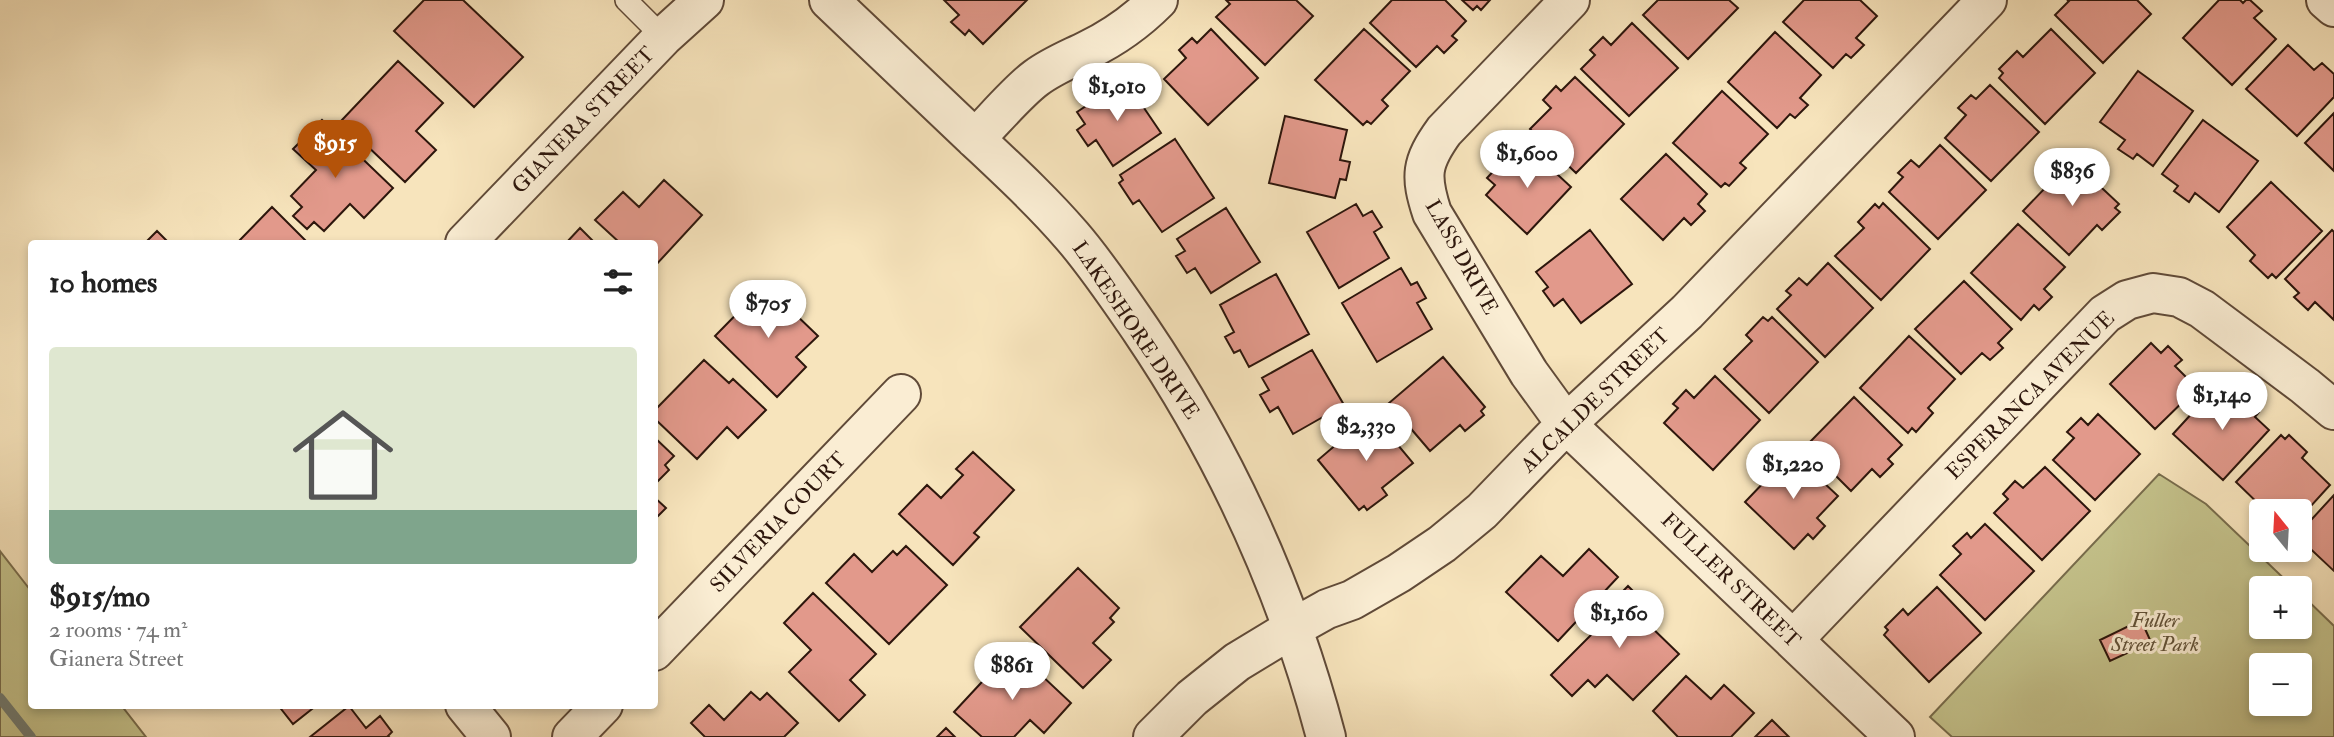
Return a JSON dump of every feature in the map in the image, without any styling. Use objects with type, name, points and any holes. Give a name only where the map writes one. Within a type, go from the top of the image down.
[{"type":"street","name":"GIANERA STREET","points":[[468,240],[663,37],[704,0]]},
{"type":"street","name":"LAKESHORE DRIVE","points":[[829,0],[1072,236],[1114,290],[1159,356],[1199,421],[1231,481],[1293,628],[1326,737]]},
{"type":"street","points":[[975,139],[1034,79],[1119,32],[1158,0]]},
{"type":"street","name":"LASS DRIVE","points":[[1566,424],[1529,373],[1433,214],[1426,194],[1424,173],[1429,152],[1444,131],[1570,0]]},
{"type":"street","name":"ALCALDE STREET","points":[[1153,737],[1220,674],[1293,628],[1399,573],[1482,512],[1566,424],[1687,312],[1987,0]]},
{"type":"street","points":[[2326,0],[2334,7]]},
{"type":"street","name":"ESPERANCA AVENUE","points":[[1793,640],[2105,314],[2127,300],[2153,293],[2179,297],[2202,309],[2334,410]]},
{"type":"street","name":"SILVERIA COURT","points":[[658,647],[901,394]]},
{"type":"street","name":"FULLER STREET","points":[[1566,424],[1895,737]]},
{"type":"street","points":[[469,709],[491,737]]},
{"type":"street","points":[[572,737],[599,709]]},
{"type":"lane","points":[[626,0],[663,37]]},
{"type":"green space","name":"Fuller Street Park","points":[[2159,474],[2206,504],[2249,545],[2249,562],[2267,562],[2281,576],[2249,576],[2249,639],[2312,639],[2312,605],[2334,626],[2334,737],[1952,737],[1930,717]]},
{"type":"green space","points":[[0,551],[28,587],[28,709],[124,709],[146,737],[0,737]]},
{"type":"building","points":[[424,0],[463,0],[523,57],[474,107],[394,31]]},
{"type":"building","points":[[944,0],[1027,0],[983,44],[969,30],[965,35],[951,22],[959,15]]},
{"type":"building","points":[[1226,0],[1296,0],[1313,16],[1265,65],[1216,17],[1230,4]]},
{"type":"building","points":[[1392,0],[1445,0],[1466,21],[1452,36],[1457,40],[1444,53],[1437,46],[1416,67],[1370,23]]},
{"type":"building","points":[[1462,0],[1490,0],[1481,10],[1477,6],[1473,10]]},
{"type":"building","points":[[1658,0],[1729,0],[1738,8],[1688,59],[1643,15]]},
{"type":"building","points":[[1804,0],[1860,0],[1877,16],[1856,38],[1864,45],[1851,58],[1846,54],[1833,68],[1783,22]]},
{"type":"building","points":[[2067,0],[2137,0],[2151,14],[2103,63],[2055,15],[2069,1]]},
{"type":"building","points":[[2219,0],[2240,0],[2243,3],[2250,0],[2262,11],[2254,18],[2276,39],[2232,85],[2183,38]]},
{"type":"building","points":[[1632,23],[1678,68],[1629,116],[1581,69],[1595,55],[1590,50],[1603,37],[1611,45]]},
{"type":"building","points":[[1211,29],[1258,78],[1208,125],[1164,79],[1186,58],[1179,50],[1192,38],[1197,43]]},
{"type":"building","points":[[1364,29],[1410,71],[1382,100],[1388,106],[1371,124],[1367,121],[1363,125],[1315,80]]},
{"type":"building","points":[[2051,29],[2095,73],[2045,124],[1999,78],[2003,73],[1999,69],[2017,51],[2023,57]]},
{"type":"building","points":[[1775,32],[1821,75],[1800,98],[1808,105],[1795,118],[1790,114],[1777,128],[1728,82]]},
{"type":"building","points":[[2288,45],[2314,70],[2322,63],[2334,74],[2334,97],[2297,136],[2246,89]]},
{"type":"building","points":[[398,61],[443,103],[416,131],[436,150],[405,182],[341,121]]},
{"type":"building","points":[[2138,71],[2193,111],[2153,166],[2137,154],[2133,159],[2118,149],[2125,140],[2100,122]]},
{"type":"building","points":[[1575,77],[1624,124],[1576,173],[1530,129],[1551,108],[1543,100],[1556,86],[1561,91]]},
{"type":"building","points":[[1125,80],[1161,133],[1113,166],[1096,140],[1088,146],[1077,130],[1085,124],[1077,112]]},
{"type":"building","points":[[1990,85],[2039,132],[1991,181],[1945,138],[1966,115],[1958,108],[1971,95],[1976,99]]},
{"type":"building","points":[[1722,91],[1768,134],[1740,163],[1746,168],[1729,186],[1725,183],[1721,187],[1673,143]]},
{"type":"building","points":[[2334,113],[2334,171],[2305,143]]},
{"type":"building","points":[[1285,116],[1347,130],[1340,160],[1350,162],[1346,180],[1340,179],[1335,198],[1269,183]]},
{"type":"building","points":[[322,120],[393,188],[364,218],[350,204],[324,231],[314,222],[307,229],[293,216],[302,207],[291,196],[316,170],[293,149]]},
{"type":"building","points":[[2203,120],[2258,161],[2219,212],[2195,193],[2189,202],[2174,191],[2178,186],[2162,174]]},
{"type":"building","points":[[1175,139],[1214,198],[1162,232],[1139,200],[1133,204],[1119,183],[1123,180],[1120,175]]},
{"type":"building","points":[[1940,145],[1986,190],[1938,239],[1889,192],[1903,177],[1898,173],[1911,160],[1919,167]]},
{"type":"building","points":[[1529,148],[1571,187],[1527,234],[1486,195],[1495,185],[1487,178],[1501,163],[1508,170]]},
{"type":"building","points":[[1666,154],[1707,194],[1698,204],[1705,211],[1691,225],[1684,218],[1663,240],[1621,199]]},
{"type":"building","points":[[2072,160],[2119,204],[2115,208],[2120,212],[2102,230],[2097,225],[2069,255],[2023,211]]},
{"type":"building","points":[[664,180],[702,215],[658,263],[658,240],[617,240],[595,220],[623,192],[639,207]]},
{"type":"building","points":[[2271,182],[2322,231],[2276,278],[2272,274],[2268,278],[2250,261],[2255,255],[2227,227]]},
{"type":"building","points":[[1883,203],[1930,249],[1881,300],[1835,256],[1864,228],[1858,222],[1875,204],[1879,208]]},
{"type":"building","points":[[1356,204],[1363,216],[1372,211],[1382,227],[1374,232],[1389,258],[1339,288],[1307,232]]},
{"type":"building","points":[[272,207],[305,240],[240,240]]},
{"type":"building","points":[[1226,208],[1260,262],[1211,293],[1195,268],[1187,273],[1176,256],[1185,251],[1177,239]]},
{"type":"building","points":[[2018,224],[2065,267],[2044,289],[2052,297],[2039,310],[2034,305],[2021,320],[1971,273]]},
{"type":"building","points":[[580,228],[592,240],[569,240]]},
{"type":"building","points":[[1590,230],[1632,284],[1581,323],[1563,299],[1554,306],[1543,291],[1548,287],[1536,272]]},
{"type":"building","points":[[2332,230],[2334,320],[2315,302],[2308,310],[2294,297],[2299,293],[2285,279]]},
{"type":"building","points":[[157,231],[166,240],[148,240]]},
{"type":"building","points":[[1828,263],[1873,308],[1825,357],[1777,309],[1791,295],[1786,291],[1799,278],[1807,285]]},
{"type":"building","points":[[1401,268],[1411,285],[1417,282],[1426,298],[1417,303],[1432,329],[1377,362],[1342,303]]},
{"type":"building","points":[[1276,274],[1309,334],[1249,367],[1240,350],[1234,353],[1225,337],[1234,332],[1220,305]]},
{"type":"building","points":[[1964,281],[2012,329],[1998,343],[2003,348],[1990,360],[1982,353],[1961,374],[1915,329]]},
{"type":"building","points":[[765,285],[818,336],[796,357],[806,367],[777,397],[715,336]]},
{"type":"building","points":[[1763,317],[1768,321],[1772,317],[1818,362],[1769,413],[1724,369],[1752,341],[1746,335]]},
{"type":"building","points":[[1909,336],[1955,379],[1928,408],[1933,413],[1916,432],[1912,428],[1908,433],[1860,388]]},
{"type":"building","points":[[2151,343],[2161,353],[2168,346],[2182,360],[2175,366],[2197,388],[2155,429],[2110,384]]},
{"type":"building","points":[[1312,350],[1344,405],[1293,434],[1278,407],[1270,412],[1260,395],[1269,390],[1262,378]]},
{"type":"building","points":[[1443,357],[1485,407],[1481,411],[1484,415],[1465,431],[1460,425],[1430,451],[1389,403]]},
{"type":"building","points":[[704,360],[729,383],[733,379],[766,410],[738,438],[727,427],[697,459],[658,422],[658,407]]},
{"type":"building","points":[[1715,376],[1760,420],[1713,470],[1664,423],[1678,408],[1673,404],[1686,390],[1694,398]]},
{"type":"building","points":[[2216,387],[2239,407],[2246,399],[2259,412],[2255,417],[2269,430],[2223,480],[2173,434]]},
{"type":"building","points":[[1854,397],[1902,445],[1888,459],[1893,464],[1880,477],[1872,469],[1851,491],[1806,446]]},
{"type":"building","points":[[1372,414],[1413,463],[1382,488],[1387,495],[1367,510],[1364,506],[1359,510],[1318,460]]},
{"type":"building","points":[[2098,414],[2140,454],[2095,500],[2053,460],[2074,438],[2067,432],[2081,418],[2088,425]]},
{"type":"building","points":[[2281,435],[2285,439],[2289,435],[2307,452],[2302,458],[2330,485],[2312,505],[2312,499],[2254,499],[2236,482]]},
{"type":"building","points":[[658,441],[674,456],[665,465],[669,470],[658,481]]},
{"type":"building","points":[[973,452],[1014,490],[974,533],[979,537],[953,565],[899,514],[927,485],[941,498],[963,475],[956,469]]},
{"type":"building","points":[[1792,453],[1838,496],[1817,518],[1825,526],[1813,539],[1808,534],[1794,549],[1745,502]]},
{"type":"building","points":[[2045,467],[2090,511],[2042,560],[1994,513],[2008,499],[2003,494],[2015,481],[2023,488]]},
{"type":"building","points":[[2334,495],[2334,571],[2312,550],[2312,519]]},
{"type":"building","points":[[658,501],[666,508],[658,516]]},
{"type":"building","points":[[1985,524],[2034,571],[1985,620],[1940,575],[1961,554],[1953,546],[1967,533],[1971,538]]},
{"type":"building","points":[[906,546],[947,585],[889,644],[826,583],[854,554],[872,572],[893,551],[897,555]]},
{"type":"building","points":[[1589,549],[1618,577],[1558,641],[1506,592],[1541,556],[1563,576]]},
{"type":"building","points":[[1078,568],[1119,608],[1110,618],[1114,622],[1093,643],[1111,660],[1083,688],[1020,627]]},
{"type":"building","points":[[1628,586],[1657,615],[1648,624],[1679,654],[1633,700],[1607,675],[1595,687],[1588,680],[1572,696],[1551,675],[1602,624],[1597,618]]},
{"type":"building","points":[[1937,587],[1981,633],[1929,682],[1884,635],[1888,630],[1885,627],[1903,609],[1908,615]]},
{"type":"building","points":[[813,593],[876,654],[850,680],[865,695],[839,721],[789,672],[811,650],[784,623]]},
{"type":"building","points":[[2141,620],[2151,642],[2110,661],[2100,640]]},
{"type":"building","points":[[1007,655],[1032,677],[1038,672],[1071,703],[1044,733],[1030,720],[1014,737],[982,737],[954,712]]},
{"type":"building","points":[[1686,676],[1711,699],[1724,685],[1754,713],[1731,737],[1678,737],[1653,711]]},
{"type":"building","points":[[751,692],[760,700],[767,693],[798,723],[784,737],[705,737],[691,723],[709,705],[724,720]]},
{"type":"building","points":[[281,709],[312,709],[293,724]]},
{"type":"building","points":[[345,709],[351,709],[366,728],[380,716],[392,732],[389,737],[310,737]]},
{"type":"building","points":[[1772,720],[1789,737],[1755,737]]},
{"type":"building","points":[[946,728],[955,737],[937,737]]},
{"type":"waterway","points":[[0,698],[31,737]]}]
